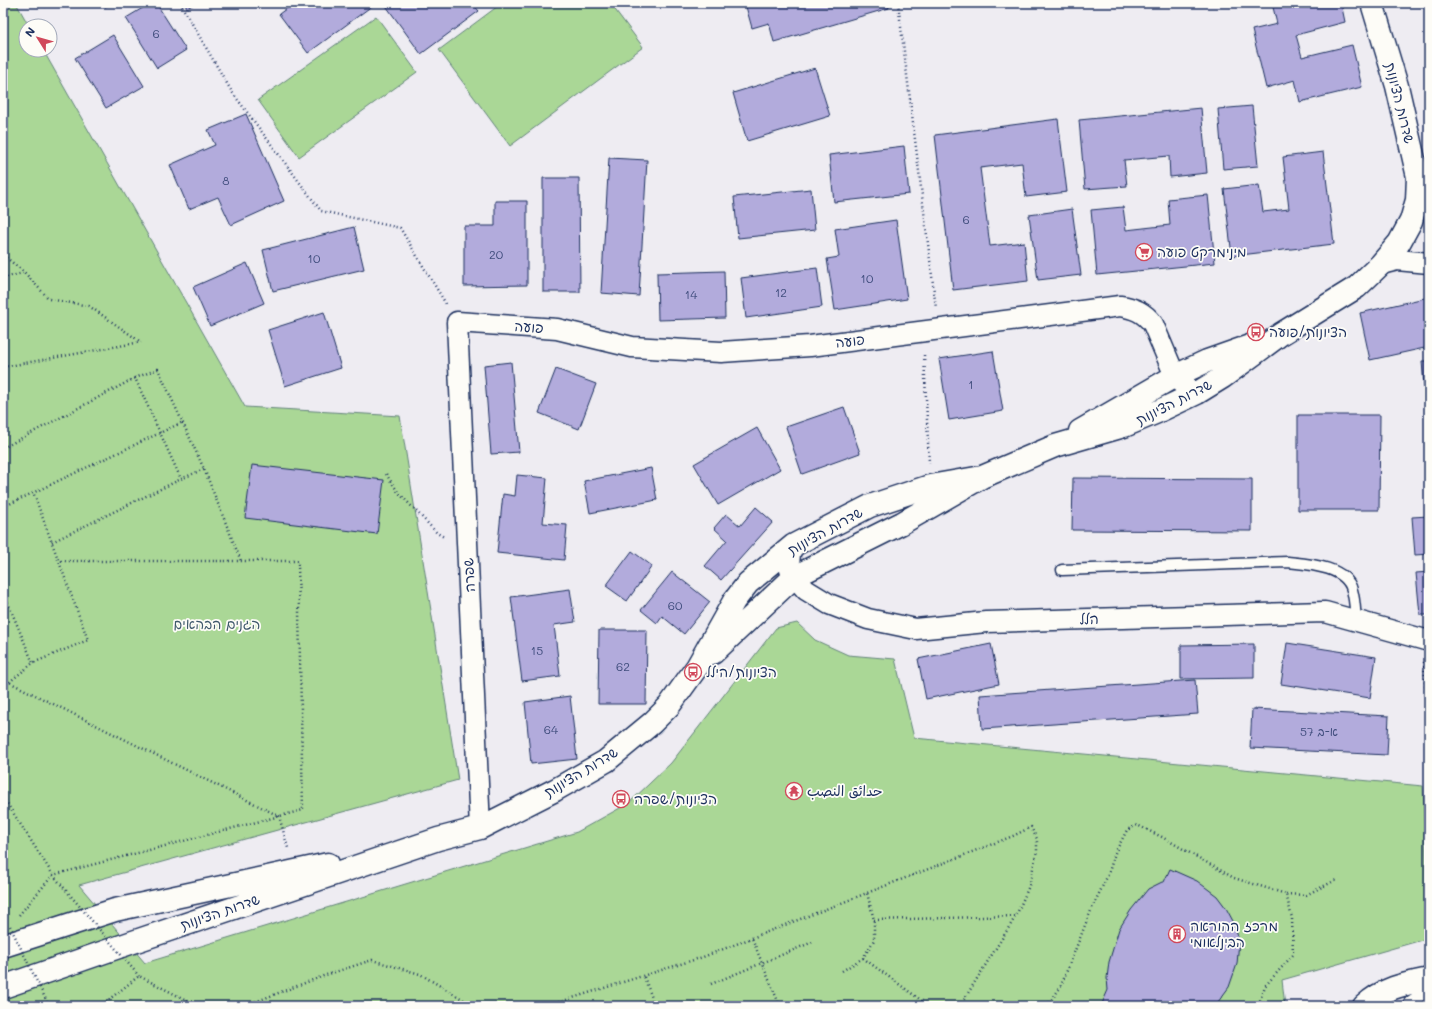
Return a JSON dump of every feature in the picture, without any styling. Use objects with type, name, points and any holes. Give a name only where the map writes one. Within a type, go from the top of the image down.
[{"type":"street","name":"שדרות הציונות","points":[[697,667],[794,577],[902,523],[982,477],[1055,446],[1124,426],[1197,393],[1281,334],[1357,287],[1381,264],[1399,243],[1411,221],[1417,200],[1418,178],[1397,86],[1372,3]]},
{"type":"street","points":[[1418,178],[1429,203]]},
{"type":"street","points":[[1381,264],[1397,260],[1429,263]]},
{"type":"street","name":"פועה","points":[[457,322],[557,329],[632,347],[721,352],[810,346],[1120,306],[1138,311],[1147,316],[1153,324],[1174,376],[1188,389],[1197,393]]},
{"type":"street","name":"שפרה","points":[[457,322],[480,828]]},
{"type":"street","name":"שדרות הציונות","points":[[1055,446],[1124,404],[1174,376],[1207,361],[1281,334]]},
{"type":"street","name":"שדרות הציונות","points":[[3,946],[115,910],[438,839],[480,828],[555,790],[606,761],[652,723],[668,706],[697,667],[734,601],[748,583],[794,545],[870,506],[930,486],[982,477]]},
{"type":"street","name":"הלל","points":[[794,545],[788,560],[791,572],[806,590],[829,604],[868,619],[916,629],[986,622],[1325,612],[1426,640]]},
{"type":"street","name":"שדרות הציונות","points":[[3,987],[438,839]]},
{"type":"street","points":[[1364,1006],[1372,998],[1393,987],[1429,979]]},
{"type":"street","points":[[1414,1006],[1429,996]]},
{"type":"lane","points":[[1062,570],[1288,562],[1315,564],[1342,575],[1352,588],[1356,621]]},
{"type":"path","points":[[180,3],[232,92],[321,211],[400,228],[457,322]]},
{"type":"path","points":[[898,3],[931,331],[930,486]]},
{"type":"path","points":[[3,255],[24,272],[49,299],[89,306],[141,342],[3,367]]},
{"type":"path","points":[[3,278],[24,272]]},
{"type":"path","points":[[3,448],[135,378],[158,369],[204,469],[241,561]]},
{"type":"path","points":[[135,378],[181,479]]},
{"type":"path","points":[[3,507],[182,422]]},
{"type":"path","points":[[52,542],[204,469]]},
{"type":"path","points":[[386,474],[398,492],[437,533],[468,552]]},
{"type":"path","points":[[3,687],[33,663],[88,640],[60,561],[33,492]]},
{"type":"path","points":[[50,1006],[10,926],[53,875],[303,810],[298,562],[60,561]]},
{"type":"path","points":[[3,591],[33,663]]},
{"type":"path","points":[[1426,640],[1429,749]]},
{"type":"path","points":[[3,679],[279,816],[289,852]]},
{"type":"path","points":[[3,798],[53,875],[139,976],[198,1006]]},
{"type":"path","points":[[1047,1006],[1060,988],[1092,908],[1108,875],[1115,853],[1127,830],[1137,825],[1162,837],[1234,878],[1286,894],[1306,895],[1338,879]]},
{"type":"path","points":[[547,1006],[703,958],[1013,836],[1031,827],[1037,839],[1037,851],[1029,886],[1016,916],[960,1006]]},
{"type":"path","points":[[842,971],[864,958],[874,940],[874,920],[867,894]]},
{"type":"path","points":[[1258,1006],[1265,986],[1293,954],[1292,918],[1286,894]]},
{"type":"path","points":[[874,920],[1016,916]]},
{"type":"path","points":[[752,938],[780,1006]]},
{"type":"path","points":[[711,984],[815,941]]},
{"type":"path","points":[[864,958],[929,1006]]},
{"type":"path","points":[[244,1006],[326,975],[372,960],[420,974],[474,1006]]},
{"type":"path","points":[[104,1006],[107,1001],[139,976]]},
{"type":"path","points":[[644,977],[655,1006]]},
{"type":"green space","name":"הגנים הבהאים","points":[[3,3],[16,3],[24,18],[18,18],[18,58],[48,58],[245,407],[400,416],[458,780],[79,885],[145,963],[577,832],[629,803],[671,763],[776,628],[797,623],[815,640],[848,655],[895,659],[914,738],[1423,786],[1429,938],[1282,980],[1285,1006],[3,1006]]},
{"type":"green space","points":[[502,3],[610,3],[643,47],[510,146],[439,50]]},
{"type":"green space","points":[[376,16],[417,72],[299,157],[258,100]]},
{"type":"building","points":[[43,3],[53,3],[45,7]]},
{"type":"building","points":[[103,3],[112,3],[105,7]]},
{"type":"building","points":[[151,3],[156,3],[186,50],[157,68],[126,18]]},
{"type":"building","points":[[184,3],[196,3],[187,8]]},
{"type":"building","points":[[294,3],[376,3],[308,53],[279,14]]},
{"type":"building","points":[[384,3],[472,3],[479,11],[421,54]]},
{"type":"building","points":[[745,3],[888,3],[889,8],[774,42],[769,23],[752,28]]},
{"type":"building","points":[[1272,3],[1341,3],[1345,22],[1296,35],[1302,57],[1352,45],[1362,87],[1300,102],[1295,80],[1266,88],[1252,30],[1277,24]]},
{"type":"building","points":[[1429,33],[1429,52],[1425,34]]},
{"type":"building","points":[[113,35],[144,86],[106,108],[75,58]]},
{"type":"building","points":[[815,68],[830,116],[747,141],[733,93]]},
{"type":"building","points":[[1252,106],[1258,166],[1223,169],[1218,109]]},
{"type":"building","points":[[1201,108],[1207,173],[1170,177],[1169,156],[1124,160],[1127,186],[1085,189],[1079,120]]},
{"type":"building","points":[[246,114],[284,201],[231,225],[218,197],[189,209],[170,165],[215,145],[208,130]]},
{"type":"building","points":[[1058,119],[1067,192],[1026,197],[1022,163],[980,168],[990,246],[1024,242],[1028,281],[953,290],[935,135]]},
{"type":"building","points":[[904,146],[909,194],[834,202],[829,155]]},
{"type":"building","points":[[1323,152],[1334,244],[1232,256],[1224,189],[1259,185],[1263,212],[1289,209],[1283,157]]},
{"type":"building","points":[[609,158],[647,160],[639,296],[601,293]]},
{"type":"building","points":[[543,178],[579,178],[580,292],[543,292]]},
{"type":"building","points":[[811,189],[815,230],[738,238],[734,197]]},
{"type":"building","points":[[1208,195],[1215,263],[1097,275],[1091,210],[1123,207],[1126,230],[1170,225],[1168,199]]},
{"type":"building","points":[[495,201],[527,201],[527,285],[464,286],[464,226],[495,226]]},
{"type":"building","points":[[1072,209],[1081,275],[1038,280],[1029,215]]},
{"type":"building","points":[[896,220],[907,299],[835,310],[827,259],[839,257],[835,229]]},
{"type":"building","points":[[354,227],[364,269],[273,291],[263,250]]},
{"type":"building","points":[[247,263],[264,303],[210,326],[193,287]]},
{"type":"building","points":[[817,268],[822,307],[746,318],[741,278]]},
{"type":"building","points":[[724,271],[725,318],[658,320],[657,273]]},
{"type":"building","points":[[1429,297],[1429,347],[1370,360],[1360,313]]},
{"type":"building","points":[[324,312],[341,368],[285,386],[268,330]]},
{"type":"building","points":[[993,351],[1003,411],[949,420],[939,359]]},
{"type":"building","points":[[1422,361],[1429,361],[1429,424],[1427,425]]},
{"type":"building","points":[[511,362],[519,452],[491,454],[484,365]]},
{"type":"building","points":[[556,369],[596,384],[579,429],[539,413]]},
{"type":"building","points":[[844,407],[860,453],[802,474],[786,427]]},
{"type":"building","points":[[1298,415],[1380,415],[1379,510],[1298,510]]},
{"type":"building","points":[[757,428],[780,469],[718,505],[694,464]]},
{"type":"building","points":[[252,465],[384,480],[377,534],[245,518]]},
{"type":"building","points":[[651,468],[657,500],[590,513],[584,481]]},
{"type":"building","points":[[517,475],[547,478],[543,523],[567,525],[564,560],[497,553],[503,494],[515,496]]},
{"type":"building","points":[[1073,478],[1252,479],[1252,531],[1072,530]]},
{"type":"building","points":[[756,507],[773,522],[721,580],[705,566],[727,540],[714,528],[726,514],[740,526]]},
{"type":"building","points":[[1429,516],[1429,554],[1415,555],[1412,517]]},
{"type":"building","points":[[632,551],[652,566],[627,601],[606,586]]},
{"type":"building","points":[[672,572],[710,602],[684,634],[662,616],[657,623],[641,610]]},
{"type":"building","points":[[1429,572],[1429,615],[1420,615],[1416,573]]},
{"type":"building","points":[[570,589],[575,622],[554,625],[560,676],[522,681],[511,597]]},
{"type":"building","points":[[599,630],[647,630],[646,704],[598,704]]},
{"type":"building","points":[[1287,643],[1376,657],[1370,698],[1281,684]]},
{"type":"building","points":[[991,644],[999,684],[926,699],[918,659]]},
{"type":"building","points":[[1254,644],[1254,678],[1181,679],[1181,645]]},
{"type":"building","points":[[1195,680],[1198,714],[982,729],[980,695]]},
{"type":"building","points":[[570,696],[577,759],[531,764],[525,702]]},
{"type":"building","points":[[1252,709],[1389,716],[1387,755],[1250,748]]},
{"type":"building","name":"מרכז ההוראה הבינלאומי","points":[[1170,869],[1197,881],[1217,896],[1226,908],[1234,923],[1239,941],[1237,964],[1229,987],[1215,1006],[1101,1006],[1108,990],[1107,978],[1109,962],[1119,929],[1131,910],[1148,889],[1164,882]]},
{"type":"place","name":"מינימרקט פועה","points":[[1144,252]]},
{"type":"place","name":"הציונות/פועה","points":[[1256,332]]},
{"type":"place","name":"הציונות/הילל","points":[[693,672]]},
{"type":"place","name":"حدائق النصب","points":[[794,791]]},
{"type":"place","name":"הציונות/שפרה","points":[[621,799]]},
{"type":"place","name":"מרכז ההוראה הבינלאומי","points":[[1177,934]]}]
